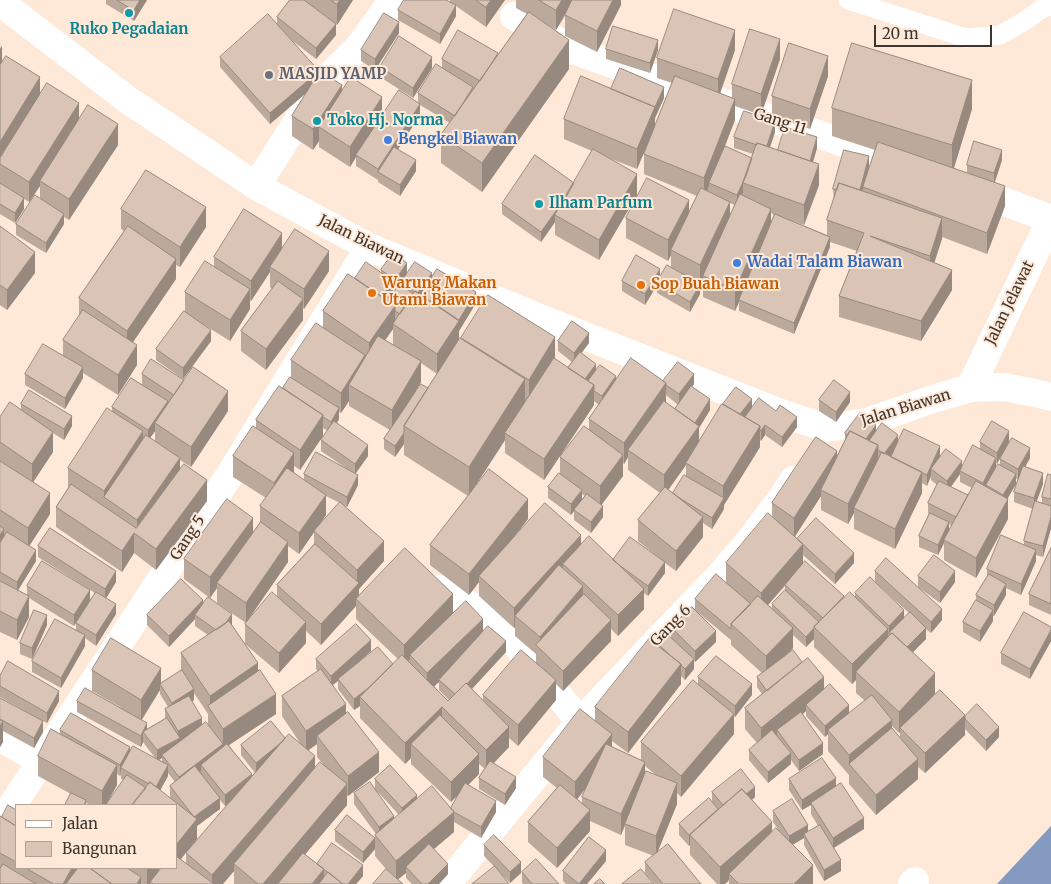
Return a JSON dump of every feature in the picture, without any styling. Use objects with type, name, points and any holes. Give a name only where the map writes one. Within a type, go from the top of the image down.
[{"type":"street","points":[[256,186],[322,83],[358,48],[393,0]]},
{"type":"street","name":"Jalan Biawan","points":[[0,2],[128,100],[256,186],[369,247],[700,382],[781,413],[826,428],[867,422],[970,388],[1004,387],[1051,397]]},
{"type":"street","name":"Gang 11","points":[[514,16],[575,50],[732,106],[833,139],[1051,219]]},
{"type":"street","name":"Jalan Jelawat","points":[[970,388],[1051,219]]},
{"type":"street","name":"Gang 5","points":[[0,824],[229,476],[369,247]]},
{"type":"street","name":"Gang 6","points":[[447,884],[580,722],[722,573],[750,540],[782,498],[826,428]]},
{"type":"street","points":[[440,589],[470,605],[501,628],[580,722]]},
{"type":"street","points":[[0,738],[42,761]]},
{"type":"lane","points":[[848,0],[966,38],[1000,35],[1043,8],[1051,6]]},
{"type":"water","points":[[1051,826],[1051,884],[997,884]]},
{"type":"building","points":[[117,0],[140,0],[134,10]]},
{"type":"building","points":[[290,0],[304,0],[336,24],[316,48],[277,17]]},
{"type":"building","points":[[331,0],[340,0],[337,4]]},
{"type":"building","points":[[404,0],[446,0],[456,5],[440,34],[398,10]]},
{"type":"building","points":[[476,0],[491,0],[486,7]]},
{"type":"building","points":[[539,0],[562,0],[556,10]]},
{"type":"building","points":[[572,0],[613,0],[597,31],[565,15]]},
{"type":"building","points":[[674,9],[735,30],[718,79],[657,58]]},
{"type":"building","points":[[529,12],[569,40],[482,163],[441,135]]},
{"type":"building","points":[[384,13],[399,22],[375,59],[361,50]]},
{"type":"building","name":"MASJID YAMP","points":[[268,14],[319,71],[270,113],[220,57]]},
{"type":"building","points":[[613,26],[658,40],[650,63],[606,49]]},
{"type":"building","points":[[750,29],[780,39],[761,94],[732,84]]},
{"type":"building","points":[[458,30],[498,53],[480,81],[442,59]]},
{"type":"building","points":[[399,36],[432,57],[413,88],[380,67]]},
{"type":"building","points":[[789,43],[828,56],[810,109],[772,96]]},
{"type":"building","points":[[852,43],[972,80],[952,145],[832,108]]},
{"type":"building","points":[[6,56],[40,77],[0,142],[0,65]]},
{"type":"building","points":[[436,64],[473,87],[455,116],[418,93]]},
{"type":"building","points":[[620,68],[664,87],[655,107],[611,89]]},
{"type":"building","points":[[320,71],[342,85],[313,129],[292,116]]},
{"type":"building","points":[[581,76],[655,107],[637,149],[564,119]]},
{"type":"building","points":[[675,76],[735,99],[704,178],[644,154]]},
{"type":"building","points":[[351,77],[382,97],[350,147],[319,127]]},
{"type":"building","points":[[47,83],[79,103],[29,182],[0,164],[0,158]]},
{"type":"building","name":"Bengkel Biawan","points":[[399,90],[420,104],[378,169],[356,155]]},
{"type":"building","points":[[88,105],[118,124],[69,199],[40,181]]},
{"type":"building","points":[[744,111],[775,121],[767,146],[757,143],[757,145],[734,137]]},
{"type":"building","points":[[785,127],[817,137],[810,161],[778,150]]},
{"type":"building","points":[[974,141],[1002,150],[994,173],[967,165]]},
{"type":"building","points":[[878,142],[1005,186],[987,233],[863,187]]},
{"type":"building","points":[[757,143],[819,164],[804,205],[743,183]]},
{"type":"building","points":[[725,146],[752,158],[737,195],[709,183]]},
{"type":"building","points":[[394,147],[416,160],[400,185],[378,172]]},
{"type":"building","points":[[593,149],[637,174],[599,240],[555,215]]},
{"type":"building","points":[[844,150],[869,156],[860,190],[839,183],[837,190],[833,189]]},
{"type":"building","name":"Ilham Parfum","points":[[535,155],[574,183],[541,232],[502,204]]},
{"type":"building","points":[[146,170],[206,207],[180,247],[121,209]]},
{"type":"building","points":[[647,178],[689,200],[668,240],[626,218]]},
{"type":"building","points":[[0,183],[24,198],[15,213],[0,204]]},
{"type":"building","points":[[839,183],[942,218],[930,256],[870,236],[952,270],[921,321],[839,296],[864,233],[827,220]]},
{"type":"building","points":[[701,188],[730,202],[700,265],[671,250]]},
{"type":"building","points":[[740,194],[771,209],[735,290],[703,276]]},
{"type":"building","points":[[35,195],[64,214],[46,243],[16,224]]},
{"type":"building","points":[[244,209],[282,233],[251,281],[214,257]]},
{"type":"building","points":[[775,214],[830,237],[794,323],[739,300]]},
{"type":"building","points":[[0,226],[35,252],[7,290],[0,285]]},
{"type":"building","points":[[128,226],[176,259],[127,331],[79,298]]},
{"type":"building","points":[[295,229],[329,251],[304,289],[270,267]]},
{"type":"building","points":[[393,253],[407,263],[395,280],[381,270]]},
{"type":"building","points":[[636,255],[660,269],[645,294],[622,281]]},
{"type":"building","points":[[205,261],[250,289],[230,320],[185,292]]},
{"type":"building","points":[[366,262],[393,281],[382,297],[355,278]]},
{"type":"building","points":[[415,262],[432,273],[418,293],[401,282]]},
{"type":"building","points":[[667,265],[700,284],[690,302],[657,282]]},
{"type":"building","points":[[437,269],[476,292],[459,320],[421,295]]},
{"type":"building","points":[[348,274],[395,306],[369,343],[323,311]]},
{"type":"building","points":[[278,281],[303,299],[266,349],[241,331]]},
{"type":"building","points":[[400,284],[413,294],[400,314],[395,311],[395,306],[388,301]]},
{"type":"building","points":[[415,291],[459,321],[437,354],[393,324]]},
{"type":"building","points":[[488,295],[555,337],[529,380],[461,338]]},
{"type":"building","points":[[83,310],[137,345],[118,375],[63,340]]},
{"type":"building","points":[[184,311],[211,330],[183,368],[156,349]]},
{"type":"building","points":[[572,321],[589,333],[574,353],[558,341]]},
{"type":"building","points":[[316,323],[365,355],[341,393],[291,360]]},
{"type":"building","points":[[378,336],[421,361],[392,410],[349,385]]},
{"type":"building","points":[[460,338],[525,379],[469,467],[404,426]]},
{"type":"building","points":[[43,344],[83,367],[65,398],[25,374]]},
{"type":"building","points":[[580,352],[596,364],[585,379],[568,368]]},
{"type":"building","points":[[554,358],[594,385],[544,459],[505,433]]},
{"type":"building","points":[[631,358],[666,383],[624,443],[589,419]]},
{"type":"building","points":[[151,359],[184,380],[174,395],[142,374]]},
{"type":"building","points":[[678,362],[694,374],[679,394],[663,381]]},
{"type":"building","points":[[600,365],[616,376],[602,396],[594,391],[594,385],[588,381]]},
{"type":"building","points":[[193,367],[228,391],[191,447],[155,423]]},
{"type":"building","points":[[290,377],[339,408],[331,422],[283,388]]},
{"type":"building","points":[[131,378],[168,401],[148,430],[112,407]]},
{"type":"building","points":[[834,380],[850,392],[836,412],[819,400]]},
{"type":"building","points":[[421,384],[428,388],[404,426],[404,433],[395,446],[384,439]]},
{"type":"building","points":[[279,386],[323,415],[300,450],[256,420]]},
{"type":"building","points":[[691,386],[710,399],[695,423],[675,409]]},
{"type":"building","points":[[736,387],[752,399],[740,414],[723,404]]},
{"type":"building","points":[[29,390],[72,416],[64,429],[21,404]]},
{"type":"building","points":[[759,398],[776,411],[780,405],[797,417],[782,437],[765,425],[761,431],[760,426],[745,417]]},
{"type":"building","points":[[664,401],[699,426],[664,475],[628,450]]},
{"type":"building","points":[[10,402],[53,432],[32,464],[0,442],[0,417]]},
{"type":"building","points":[[722,404],[760,426],[723,486],[686,463]]},
{"type":"building","points":[[107,408],[143,431],[104,491],[68,468]]},
{"type":"building","points":[[860,413],[876,425],[866,439],[850,431],[848,435],[845,433]]},
{"type":"building","points":[[334,421],[368,445],[355,464],[321,440]]},
{"type":"building","points":[[992,421],[1009,431],[997,453],[980,442]]},
{"type":"building","points":[[882,423],[898,435],[884,454],[878,450],[878,445],[869,441]]},
{"type":"building","points":[[253,426],[294,453],[274,483],[233,456]]},
{"type":"building","points":[[584,426],[623,455],[600,486],[560,457]]},
{"type":"building","points":[[904,429],[940,446],[927,475],[891,457]]},
{"type":"building","points":[[850,431],[878,445],[848,504],[821,490]]},
{"type":"building","points":[[146,435],[180,458],[137,520],[104,497]]},
{"type":"building","points":[[816,437],[837,451],[794,518],[772,503]]},
{"type":"building","points":[[1012,438],[1030,448],[1018,469],[1000,459]]},
{"type":"building","points":[[973,445],[996,458],[983,483],[960,471]]},
{"type":"building","points":[[946,449],[962,461],[947,481],[931,469]]},
{"type":"building","points":[[316,452],[358,475],[347,497],[304,474]]},
{"type":"building","points":[[882,452],[922,472],[895,529],[854,508]]},
{"type":"building","points":[[0,461],[50,493],[28,528],[0,510]]},
{"type":"building","points":[[184,464],[207,480],[156,549],[134,533],[122,551],[56,507],[71,484],[136,528]]},
{"type":"building","points":[[998,464],[1016,474],[1003,495],[986,485]]},
{"type":"building","points":[[1023,466],[1043,473],[1034,498],[1014,492]]},
{"type":"building","points":[[287,468],[326,495],[299,533],[260,506]]},
{"type":"building","points":[[489,469],[528,499],[469,574],[430,545]]},
{"type":"building","points":[[559,473],[582,490],[571,504],[548,487]]},
{"type":"building","points":[[1048,474],[1051,475],[1051,499],[1042,497]]},
{"type":"building","points":[[684,475],[724,498],[712,518],[673,493]]},
{"type":"building","points":[[939,481],[968,495],[956,517],[928,503]]},
{"type":"building","points":[[976,481],[1008,499],[976,558],[944,540]]},
{"type":"building","points":[[665,487],[703,517],[676,551],[638,520]]},
{"type":"building","points":[[587,494],[603,506],[591,522],[574,510]]},
{"type":"building","points":[[227,499],[253,518],[210,577],[184,559]]},
{"type":"building","points":[[1035,501],[1051,506],[1051,517],[1043,546],[1024,541]]},
{"type":"building","points":[[340,502],[384,541],[357,570],[314,531]]},
{"type":"building","points":[[545,503],[581,535],[514,608],[479,576]]},
{"type":"building","points":[[768,513],[803,544],[761,593],[726,563]]},
{"type":"building","points":[[930,513],[949,522],[938,545],[919,536]]},
{"type":"building","points":[[816,518],[854,553],[835,574],[797,539]]},
{"type":"building","points":[[261,522],[288,542],[246,603],[217,583]]},
{"type":"building","points":[[0,526],[4,529],[0,535]]},
{"type":"building","points":[[50,528],[116,571],[105,589],[38,546]]},
{"type":"building","points":[[7,532],[36,550],[17,582],[0,572],[0,543]]},
{"type":"building","points":[[1001,535],[1036,550],[1021,584],[987,569]]},
{"type":"building","points":[[589,536],[644,589],[618,615],[563,564]]},
{"type":"building","points":[[630,537],[665,562],[648,586],[613,560]]},
{"type":"building","points":[[315,544],[359,583],[321,624],[277,585]]},
{"type":"building","points":[[405,548],[453,594],[404,645],[356,599]]},
{"type":"building","points":[[1051,548],[1051,604],[1029,594]]},
{"type":"building","points":[[934,555],[955,571],[940,592],[918,576]]},
{"type":"building","points":[[886,558],[942,609],[931,622],[875,571]]},
{"type":"building","points":[[42,561],[90,590],[74,615],[27,586]]},
{"type":"building","points":[[805,561],[844,596],[823,618],[785,585]]},
{"type":"building","points":[[559,565],[583,586],[540,637],[515,616]]},
{"type":"building","points":[[716,574],[751,604],[731,624],[731,629],[695,599]]},
{"type":"building","points":[[989,574],[1006,584],[994,605],[976,595]]},
{"type":"building","points":[[870,577],[904,610],[889,626],[855,593]]},
{"type":"building","points":[[181,579],[203,600],[169,636],[147,615]]},
{"type":"building","points":[[0,581],[29,596],[17,620],[0,611]]},
{"type":"building","points":[[785,590],[819,622],[806,637],[772,604]]},
{"type":"building","points":[[96,592],[116,604],[96,635],[76,623]]},
{"type":"building","points":[[272,592],[306,622],[279,653],[245,624]]},
{"type":"building","points":[[850,592],[888,629],[852,664],[814,627]]},
{"type":"building","points":[[584,594],[611,620],[563,671],[536,645]]},
{"type":"building","points":[[758,596],[793,628],[766,656],[731,624]]},
{"type":"building","points":[[208,597],[232,614],[225,624],[216,630],[195,615]]},
{"type":"building","points":[[976,600],[993,610],[980,631],[963,622]]},
{"type":"building","points":[[466,601],[483,619],[427,673],[410,655]]},
{"type":"building","points":[[692,607],[716,631],[695,651],[671,627]]},
{"type":"building","points":[[34,610],[47,615],[32,648],[20,643]]},
{"type":"building","points":[[910,612],[926,628],[907,647],[892,633],[889,633]]},
{"type":"building","points":[[1024,612],[1051,627],[1030,669],[1001,653]]},
{"type":"building","points":[[55,619],[85,635],[61,678],[32,661]]},
{"type":"building","points":[[229,621],[258,663],[210,696],[181,653]]},
{"type":"building","points":[[356,624],[371,640],[331,676],[316,659]]},
{"type":"building","points":[[488,626],[506,641],[467,684],[455,694],[439,680]]},
{"type":"building","points":[[666,633],[694,659],[685,669],[657,643]]},
{"type":"building","points":[[892,633],[935,673],[899,712],[856,672]]},
{"type":"building","points":[[111,638],[161,668],[141,700],[92,670]]},
{"type":"building","points":[[649,639],[681,664],[628,732],[595,707]]},
{"type":"building","points":[[378,647],[393,664],[371,686],[354,699],[338,679]]},
{"type":"building","points":[[521,650],[556,680],[518,725],[483,695]]},
{"type":"building","points":[[793,650],[802,662],[767,691],[757,677]]},
{"type":"building","points":[[402,655],[448,701],[466,683],[509,727],[486,750],[442,707],[405,743],[360,697]]},
{"type":"building","points":[[716,656],[752,684],[735,706],[698,677]]},
{"type":"building","points":[[808,658],[824,677],[761,728],[745,708]]},
{"type":"building","points":[[8,661],[59,691],[47,713],[0,686],[0,676]]},
{"type":"building","points":[[321,669],[346,704],[306,731],[282,696]]},
{"type":"building","points":[[182,670],[194,689],[172,703],[160,684]]},
{"type":"building","points":[[260,670],[276,694],[223,729],[208,706]]},
{"type":"building","points":[[693,680],[734,714],[681,776],[641,742]]},
{"type":"building","points":[[830,684],[849,705],[825,726],[806,705]]},
{"type":"building","points":[[85,688],[147,723],[141,736],[77,701]]},
{"type":"building","points":[[940,690],[965,715],[925,753],[900,728]]},
{"type":"building","points":[[872,695],[892,720],[849,755],[828,730]]},
{"type":"building","points":[[189,696],[202,718],[178,731],[165,709]]},
{"type":"building","points":[[0,698],[43,721],[34,738],[0,719]]},
{"type":"building","points":[[977,704],[999,727],[986,740],[965,719],[965,716]]},
{"type":"building","points":[[580,709],[612,734],[575,782],[543,757]]},
{"type":"building","points":[[348,712],[379,752],[348,776],[317,736]]},
{"type":"building","points":[[801,712],[823,743],[799,760],[777,730]]},
{"type":"building","points":[[71,713],[130,747],[120,765],[60,730]]},
{"type":"building","points":[[440,715],[479,754],[451,782],[411,744]]},
{"type":"building","points":[[167,718],[180,738],[157,750],[143,732]]},
{"type":"building","points":[[271,721],[285,738],[256,763],[241,745]]},
{"type":"building","points":[[206,722],[223,744],[179,777],[162,755]]},
{"type":"building","points":[[892,728],[918,759],[876,795],[849,764]]},
{"type":"building","points":[[51,729],[117,765],[102,791],[38,756]]},
{"type":"building","points":[[772,730],[791,753],[768,772],[749,750]]},
{"type":"building","points":[[289,734],[315,756],[212,875],[186,853]]},
{"type":"building","points":[[227,744],[252,774],[225,795],[201,765]]},
{"type":"building","points":[[606,744],[645,762],[621,814],[582,797]]},
{"type":"building","points":[[133,746],[168,765],[156,787],[150,782],[149,784],[121,768]]},
{"type":"building","points":[[822,758],[836,778],[802,800],[789,779]]},
{"type":"building","points":[[490,761],[516,777],[505,794],[479,778]]},
{"type":"building","points":[[320,762],[347,784],[263,884],[258,884],[234,864]]},
{"type":"building","points":[[390,765],[417,795],[402,808],[375,779]]},
{"type":"building","points":[[195,766],[220,798],[194,817],[170,786]]},
{"type":"building","points":[[741,769],[755,787],[746,794],[742,789],[723,805],[712,792]]},
{"type":"building","points":[[646,771],[677,783],[656,836],[625,824]]},
{"type":"building","points":[[127,775],[146,788],[133,804],[107,804]]},
{"type":"building","points":[[150,782],[178,804],[133,804]]},
{"type":"building","points":[[370,782],[394,816],[379,827],[354,793]]},
{"type":"building","points":[[465,783],[496,801],[481,827],[454,812],[451,808]]},
{"type":"building","points":[[841,783],[864,818],[833,838],[811,803]]},
{"type":"building","points":[[560,785],[590,810],[557,848],[528,822]]},
{"type":"building","points":[[432,786],[454,812],[396,861],[375,835]]},
{"type":"building","points":[[742,789],[772,822],[720,867],[690,835]]},
{"type":"building","points":[[71,793],[86,800],[84,804],[66,804]]},
{"type":"building","points":[[709,798],[718,809],[689,835],[679,824]]},
{"type":"building","points":[[792,799],[808,825],[789,836],[773,811]]},
{"type":"building","points":[[178,804],[197,819],[178,843]]},
{"type":"building","points":[[8,805],[15,809],[15,825],[2,817]]},
{"type":"building","points":[[347,815],[375,838],[363,852],[335,830]]},
{"type":"building","points":[[0,816],[15,825],[15,861],[0,853]]},
{"type":"building","points":[[820,825],[841,860],[824,870],[804,834]]},
{"type":"building","points":[[776,828],[813,865],[794,884],[739,884],[729,874]]},
{"type":"building","points":[[494,835],[521,862],[510,872],[484,845]]},
{"type":"building","points":[[589,837],[606,850],[579,884],[563,871]]},
{"type":"building","points":[[332,843],[363,865],[348,884],[343,884],[317,864]]},
{"type":"building","points":[[429,844],[448,864],[428,884],[422,884],[406,867]]},
{"type":"building","points":[[668,844],[701,884],[663,884],[645,862]]},
{"type":"building","points":[[303,853],[324,869],[312,884],[278,884]]},
{"type":"building","points":[[178,857],[214,884],[153,884],[150,882],[160,869],[178,869]]},
{"type":"building","points":[[536,859],[559,884],[532,884],[522,872]]},
{"type":"building","points":[[3,864],[36,884],[0,884],[0,869]]},
{"type":"building","points":[[495,866],[509,884],[472,884]]},
{"type":"building","points":[[28,869],[71,869],[63,884],[54,884]]},
{"type":"building","points":[[77,869],[91,869],[112,884],[66,884]]},
{"type":"building","points":[[91,869],[129,869],[141,877],[137,884],[112,884]]},
{"type":"building","points":[[386,869],[403,884],[373,884]]},
{"type":"building","points":[[641,869],[654,884],[622,884]]},
{"type":"building","points":[[328,872],[343,884],[319,884]]},
{"type":"building","points":[[600,879],[605,884],[594,884]]},
{"type":"place","name":"Ruko Pegadaian","points":[[129,13]]},
{"type":"place","name":"MASJID YAMP","points":[[269,75]]},
{"type":"place","name":"Toko Hj. Norma","points":[[317,121]]},
{"type":"place","name":"Bengkel Biawan","points":[[388,140]]},
{"type":"place","name":"Ilham Parfum","points":[[539,204]]},
{"type":"place","name":"Wadai Talam Biawan","points":[[737,263]]},
{"type":"place","name":"Sop Buah Biawan","points":[[641,285]]},
{"type":"place","name":"Warung Makan Utami Biawan","points":[[372,293]]}]
